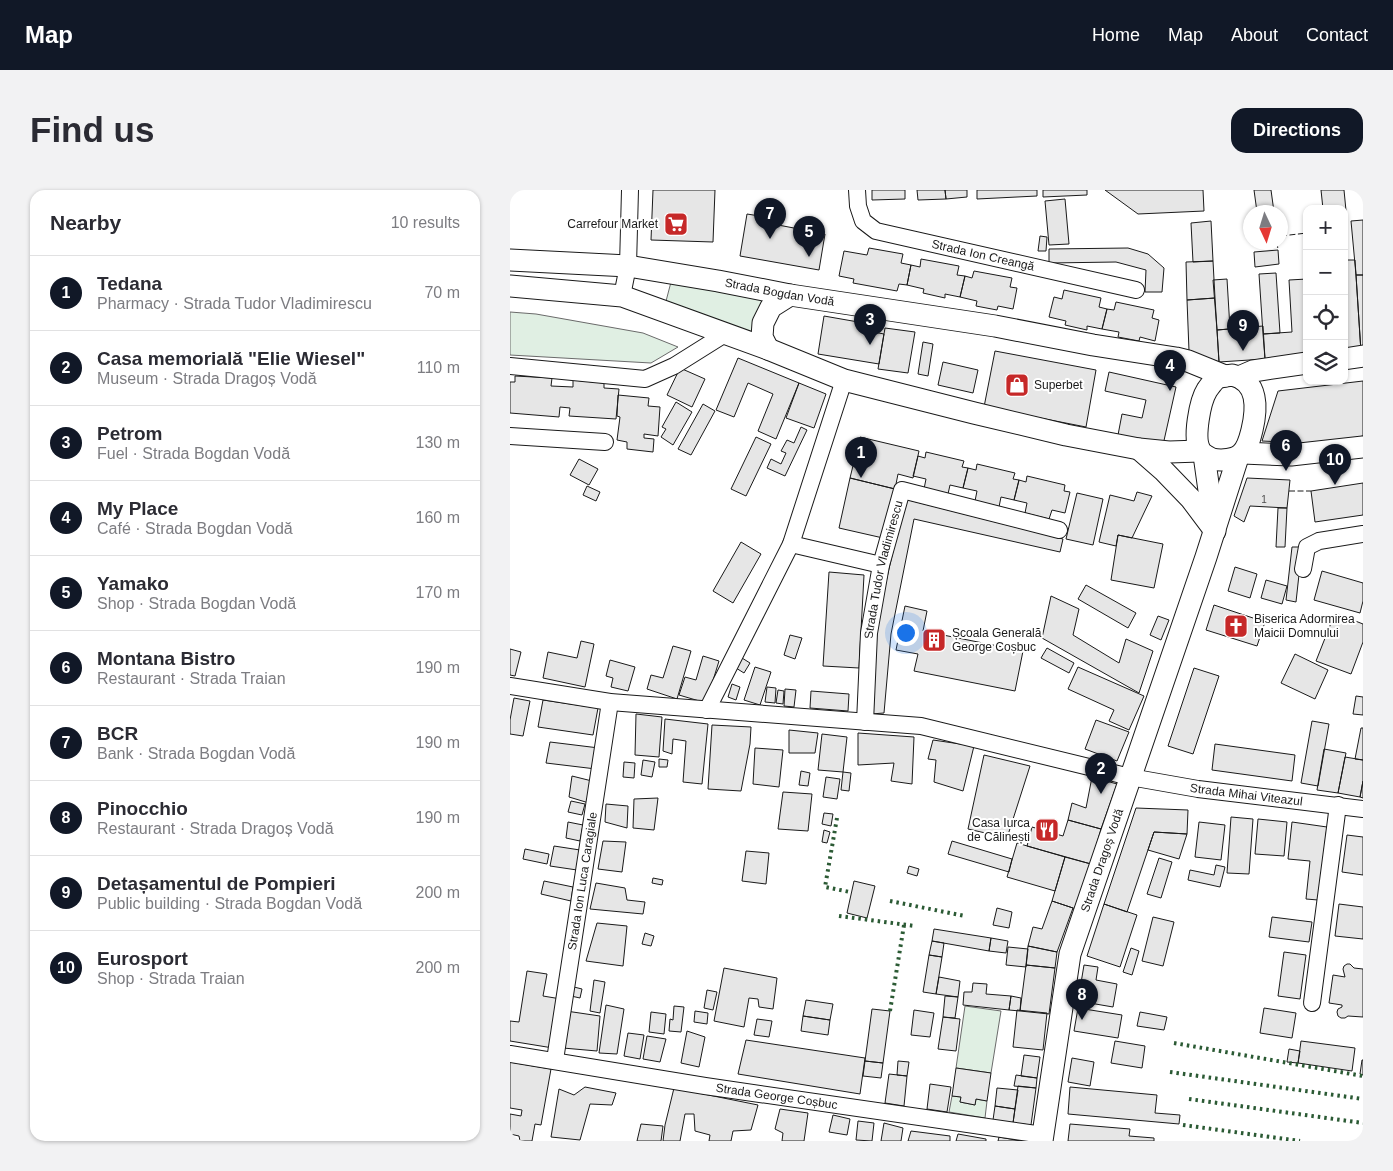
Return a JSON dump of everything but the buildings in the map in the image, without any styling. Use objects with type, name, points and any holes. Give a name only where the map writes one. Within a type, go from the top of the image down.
[{"type":"main road","name":"Strada Bogdan Vodă","points":[[510,260],[628,266],[790,295],[995,326],[1093,345],[1176,358],[1232,376]]},
{"type":"main road","points":[[510,286],[622,296],[768,349],[844,380],[1066,435],[1139,449],[1202,453],[1212,459],[1220,460],[1241,455],[1291,455],[1362,450]]},
{"type":"main road","points":[[768,349],[762,337],[763,323],[771,307],[790,295]]},
{"type":"main road","points":[[1348,358],[1363,356]]},
{"type":"main road","points":[[1202,453],[1197,438],[1197,430],[1204,396],[1213,382],[1218,378],[1253,371],[1303,365]]},
{"type":"main road","points":[[1232,376],[1248,384],[1253,391],[1255,404],[1251,434],[1246,448],[1241,455]]},
{"type":"main road","points":[[1139,449],[1191,499],[1215,531]]},
{"type":"main road","name":"Strada Dragoș Vodă","points":[[1202,453],[1215,531]]},
{"type":"main road","name":"Strada Dragoș Vodă","points":[[1042,1138],[1070,954],[1241,455]]},
{"type":"street","points":[[622,296],[628,266],[630,190]]},
{"type":"street","name":"Strada Ion Creangă","points":[[857,190],[858,206],[863,221],[876,231],[1136,290]]},
{"type":"street","points":[[510,366],[645,379],[674,366],[725,334]]},
{"type":"street","points":[[707,710],[791,544],[844,380]]},
{"type":"street","points":[[510,436],[605,442]]},
{"type":"street","name":"Strada Tudor Vladimirescu","points":[[865,722],[870,633],[881,565],[902,490],[1059,530]]},
{"type":"street","points":[[1303,569],[1307,547],[1319,540],[1363,534]]},
{"type":"street","points":[[791,544],[881,565]]},
{"type":"street","points":[[510,686],[610,702],[921,726],[1130,777]]},
{"type":"street","name":"Strada Ion Luca Caragiale","points":[[556,1060],[610,702]]},
{"type":"street","name":"Strada Mihai Viteazul","points":[[1130,777],[1198,789],[1363,809]]},
{"type":"street","points":[[1312,1003],[1338,805]]},
{"type":"street","name":"Strada George Coșbuc","points":[[510,1054],[556,1060],[715,1088],[1042,1138]]},
{"type":"green space","points":[[671,282],[766,298],[758,334],[665,305]]},
{"type":"green space","points":[[510,312],[536,314],[643,333],[678,347],[651,363],[510,355]]},
{"type":"green space","points":[[965,1006],[1001,1011],[991,1073],[956,1068]]},
{"type":"green space","points":[[952,1096],[961,1097],[960,1102],[975,1105],[976,1099],[987,1101],[985,1118],[949,1112]]},
{"type":"hedge","points":[[837,818],[825,887],[850,892]]},
{"type":"hedge","points":[[890,901],[965,916]]},
{"type":"hedge","points":[[839,916],[915,926]]},
{"type":"hedge","points":[[890,1011],[904,925]]},
{"type":"hedge","points":[[1174,1043],[1363,1076]]},
{"type":"hedge","points":[[1170,1072],[1363,1099]]},
{"type":"hedge","points":[[1189,1099],[1363,1123]]},
{"type":"hedge","points":[[1183,1125],[1300,1141]]},
{"type":"fence","points":[[1288,235],[1303,233]]},
{"type":"fence","points":[[1289,491],[1311,491]]},
{"type":"place","name":"Carrefour Market","points":[[676,224]]},
{"type":"place","name":"BCR","points":[[770,239]]},
{"type":"place","name":"Yamako","points":[[809,257]]},
{"type":"place","name":"Petrom","points":[[870,345]]},
{"type":"place","name":"Detașamentul de Pompieri","points":[[1243,351]]},
{"type":"place","name":"Superbet","points":[[1017,385]]},
{"type":"place","name":"My Place","points":[[1170,391]]},
{"type":"place","name":"Montana Bistro","points":[[1286,471]]},
{"type":"place","name":"Tedana","points":[[861,478]]},
{"type":"place","name":"Eurosport","points":[[1335,485]]},
{"type":"place","name":"Biserica Adormirea Maicii Domnului","points":[[1236,626]]},
{"type":"place","name":"Școala Generală George Coșbuc","points":[[934,640]]},
{"type":"place","name":"Casa memorială \"Elie Wiesel\"","points":[[1101,794]]},
{"type":"place","name":"Casa Iurca de Călinești","points":[[1047,830]]},
{"type":"place","name":"Pinocchio","points":[[1082,1020]]}]
